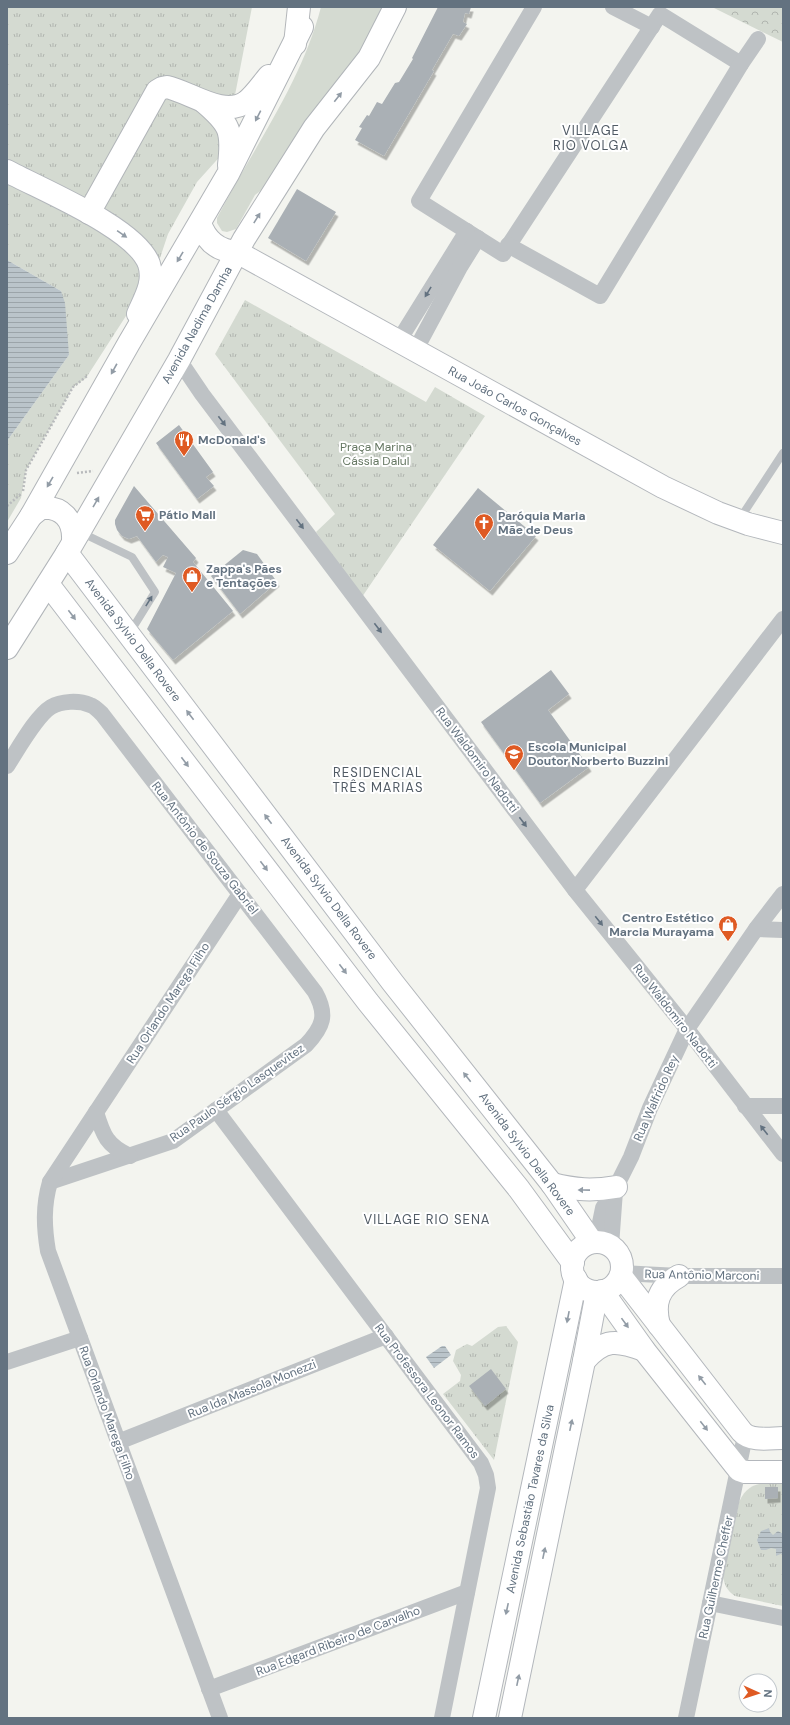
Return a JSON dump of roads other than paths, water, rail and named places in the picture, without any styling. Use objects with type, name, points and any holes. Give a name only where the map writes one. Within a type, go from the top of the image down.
[{"type":"main road","points":[[89,213],[156,91],[162,88],[173,88],[204,102],[228,107],[238,107],[247,101],[295,44],[299,7]]},
{"type":"main road","points":[[7,553],[26,507],[61,463],[228,174],[295,44],[305,21],[308,7]]},
{"type":"main road","name":"Avenida Nadima Damha","points":[[7,648],[48,584],[178,360],[245,251],[314,128],[369,58],[394,7]]},
{"type":"main road","points":[[204,102],[219,114],[230,132],[231,140],[228,174]]},
{"type":"main road","points":[[7,171],[89,213],[125,235],[139,247],[149,264],[150,283],[147,294],[136,318],[129,343]]},
{"type":"main road","name":"Rua João Carlos Gonçalves","points":[[200,224],[205,235],[213,245],[224,250],[245,251],[406,347],[663,487],[718,513],[783,533]]},
{"type":"main road","points":[[26,507],[52,508],[63,513],[71,521],[74,533],[73,542]]},
{"type":"main road","name":"Avenida Sylvio Della Rovere","points":[[73,542],[128,634],[393,983],[599,1243]]},
{"type":"main road","points":[[48,584],[368,1002],[519,1189],[574,1271],[587,1289],[599,1292],[612,1287],[621,1274],[621,1260],[616,1251],[599,1243],[579,1250],[574,1271]]},
{"type":"main road","points":[[102,655],[128,634]]},
{"type":"main road","points":[[368,1002],[393,983]]},
{"type":"main road","points":[[552,1184],[575,1190],[598,1190],[616,1187]]},
{"type":"main road","name":"Avenida Sebastião Tavares da Silva","points":[[484,1718],[574,1271]]},
{"type":"main road","points":[[621,1274],[746,1436],[753,1438],[783,1438]]},
{"type":"main road","points":[[659,1325],[656,1306],[658,1297],[668,1282],[679,1276]]},
{"type":"main road","points":[[599,1292],[739,1470],[751,1472],[783,1472]]},
{"type":"main road","name":"Avenida Sebastião Tavares da Silva","points":[[510,1718],[599,1292]]},
{"type":"main road","points":[[584,1361],[600,1346],[608,1343],[626,1343],[644,1350]]},
{"type":"street","points":[[534,7],[419,201],[503,254],[660,14],[741,64]]},
{"type":"street","points":[[613,7],[652,27]]},
{"type":"street","points":[[508,245],[600,296],[741,64],[758,39]]},
{"type":"street","points":[[406,347],[460,267],[472,235]]},
{"type":"street","name":"Rua Waldomiro Nadotti","points":[[178,360],[206,400],[575,890],[687,1029],[783,1154]]},
{"type":"street","points":[[575,890],[783,619]]},
{"type":"street","name":"Rua Antônio de Souza Gabriel","points":[[7,766],[42,714],[51,707],[63,702],[78,702],[91,705],[102,714],[315,992],[320,1001],[322,1021]]},
{"type":"street","name":"Rua Orlando Marega Filho","points":[[220,1718],[48,1252],[44,1216],[45,1198],[50,1182],[240,894]]},
{"type":"street","name":"Rua Walfrido Rey","points":[[599,1243],[616,1187],[631,1157],[650,1108],[687,1029],[756,929],[783,894]]},
{"type":"street","points":[[756,929],[783,930]]},
{"type":"street","name":"Rua Paulo Sérgio Lasquevitez","points":[[50,1182],[173,1141],[306,1045],[319,1030],[322,1021]]},
{"type":"street","points":[[745,1106],[783,1106]]},
{"type":"street","name":"Rua Professora Leonor Ramos","points":[[216,1110],[481,1463],[486,1475],[488,1488],[442,1718]]},
{"type":"street","points":[[96,1112],[106,1140],[118,1151],[130,1156]]},
{"type":"street","name":"Rua Antônio Marconi","points":[[621,1274],[679,1276],[783,1276]]},
{"type":"street","name":"Rua Ida Massola Monezzi","points":[[118,1442],[386,1336]]},
{"type":"street","points":[[7,1362],[80,1338]]},
{"type":"street","name":"Rua Guilherme Cheffer","points":[[686,1718],[746,1436]]},
{"type":"street","name":"Rua Edgard Ribeiro de Carvalho","points":[[209,1689],[467,1592]]},
{"type":"street","points":[[710,1603],[783,1618]]},
{"type":"lane","points":[[738,520],[783,453]]},
{"type":"lane","points":[[73,542],[132,557],[155,592],[128,634]]},
{"type":"place","name":"McDonald's","points":[[184,457]]},
{"type":"place","name":"Pátio Mall","points":[[145,532]]},
{"type":"place","name":"Paróquia Maria Mãe de Deus","points":[[484,540]]},
{"type":"place","name":"Zappa's Pães e Tentações","points":[[192,593]]},
{"type":"place","name":"Escola Municipal Doutor Norberto Buzzini","points":[[514,771]]},
{"type":"place","name":"Centro Estético Marcia Murayama","points":[[728,942]]},
{"type":"district","name":"VILLAGE RIO VOLGA","points":[[591,138]]},
{"type":"district","name":"RESIDENCIAL TRÊS MARIAS","points":[[378,780]]},
{"type":"district","name":"VILLAGE RIO SENA","points":[[427,1219]]},
{"type":"park label","name":"Praça Marina Cássia Dalul","points":[[376,454]]}]
